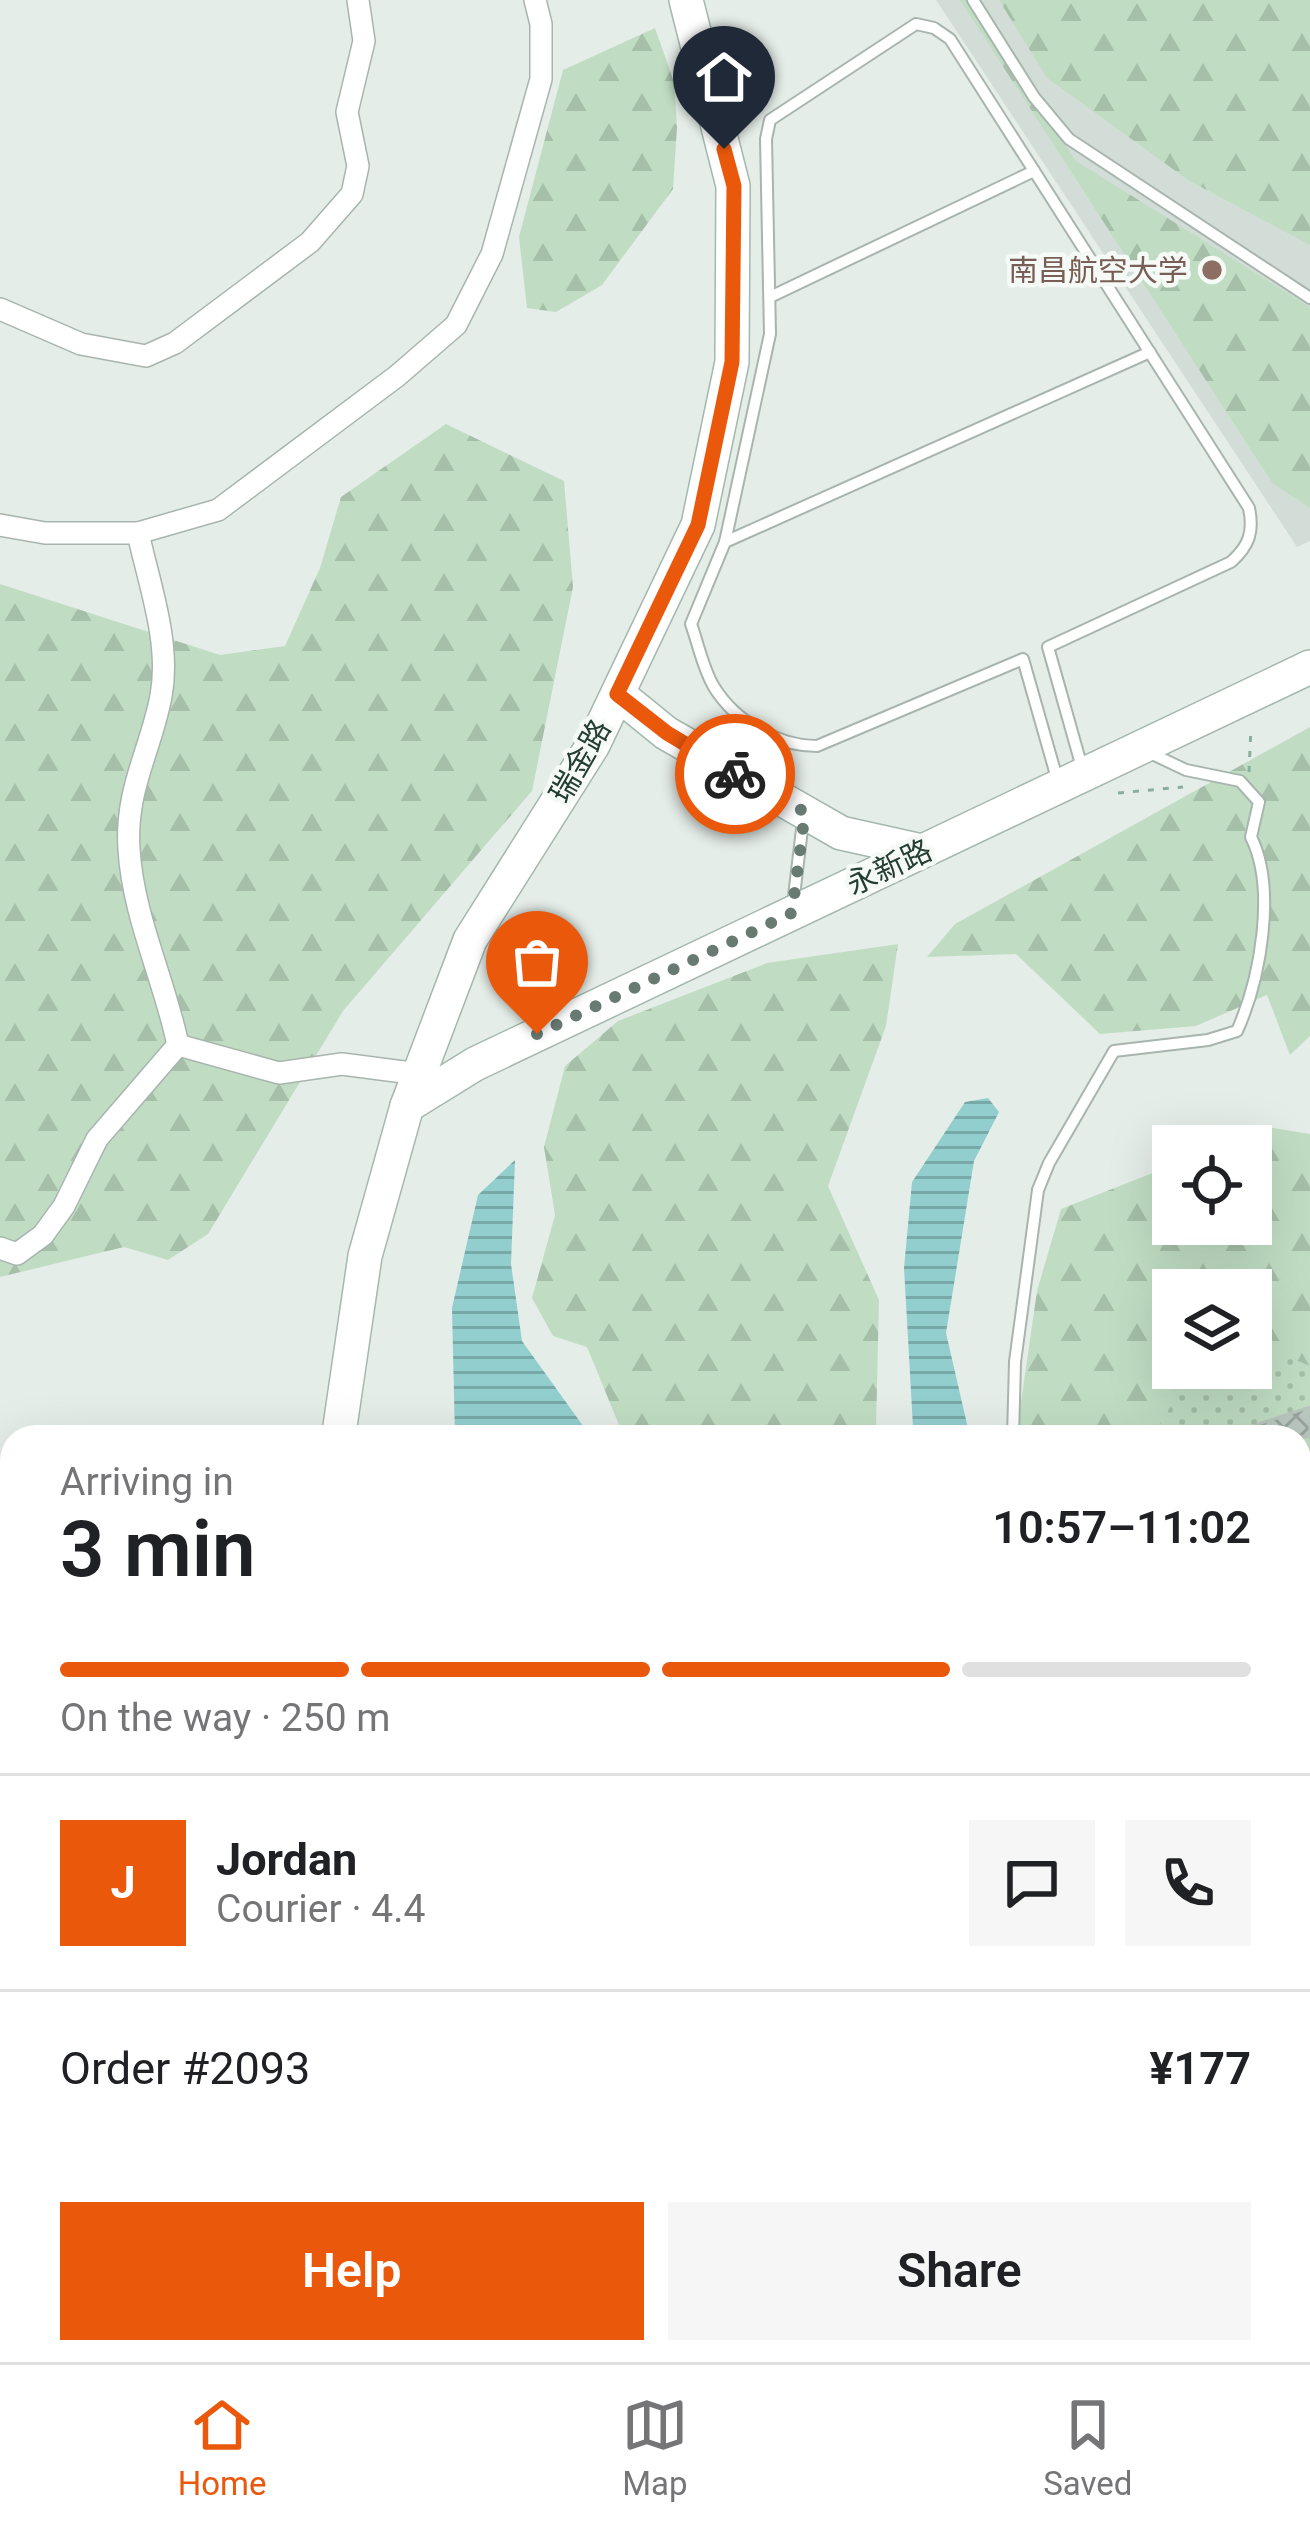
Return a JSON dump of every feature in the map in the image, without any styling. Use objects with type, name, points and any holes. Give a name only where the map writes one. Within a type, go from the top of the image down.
[{"type":"street","points":[[0,309],[81,344],[146,356],[175,343],[310,242],[352,194],[358,166],[347,112],[364,41],[358,0]]},
{"type":"street","points":[[0,526],[45,533],[138,532],[218,510],[398,376],[456,325],[492,254],[542,79],[541,24],[535,0]]},
{"type":"street","name":"瑞金路","points":[[340,1425],[365,1256],[413,1090],[470,940],[593,745],[698,525],[732,362],[734,186],[686,0]]},
{"type":"street","points":[[138,532],[165,658],[161,698],[133,783],[129,847],[143,937],[167,995],[178,1045]]},
{"type":"street","name":"永新路","points":[[413,1090],[1310,667]]},
{"type":"street","points":[[617,694],[667,733],[841,832],[922,851]]},
{"type":"street","points":[[178,1045],[279,1073],[341,1064],[413,1090]]},
{"type":"street","points":[[0,1248],[17,1253],[43,1235],[64,1206],[97,1139],[178,1045]]},
{"type":"lane","points":[[973,0],[1034,98],[1069,140],[1310,298]]},
{"type":"lane","points":[[916,24],[950,38],[1034,171],[1249,508],[1253,527],[1244,550],[1231,562],[1048,647],[817,746],[785,741],[745,721],[713,686],[691,624],[725,542],[770,334],[766,139],[770,120],[916,24]]},
{"type":"lane","points":[[770,296],[1034,171]]},
{"type":"lane","points":[[725,542],[1150,352]]},
{"type":"lane","points":[[1048,647],[1071,780]]},
{"type":"lane","points":[[1023,658],[1071,780]]},
{"type":"lane","points":[[1013,1425],[1015,1362],[1028,1261],[1038,1190],[1049,1163],[1114,1051],[1208,1040],[1237,1031],[1255,992],[1262,860],[1250,837],[1258,802],[1240,781],[1186,770],[1140,748]]},
{"type":"lane","points":[[792,913],[805,812]]},
{"type":"shaded area","name":"南昌航空大学","points":[[936,0],[1310,0],[1310,541],[1297,547]]},
{"type":"green space","points":[[960,0],[971,0],[1076,161],[1310,307],[1310,508],[1273,484]]},
{"type":"green space","points":[[999,0],[1310,0],[1310,245],[1188,180],[1047,78]]},
{"type":"green space","points":[[655,28],[674,82],[673,189],[602,285],[556,312],[527,308],[519,237],[563,70]]},
{"type":"green space","points":[[446,424],[564,481],[573,587],[532,791],[343,1011],[208,1234],[168,1260],[124,1247],[0,1277],[0,584],[220,655],[285,646],[320,568],[341,497]]},
{"type":"green space","points":[[1310,727],[1310,1036],[1290,1055],[1267,995],[1196,1026],[1100,1034],[1016,954],[927,957],[955,924]]},
{"type":"green space","points":[[898,944],[886,1026],[828,1186],[879,1300],[876,1425],[619,1425],[587,1347],[553,1336],[532,1298],[555,1215],[544,1147],[565,1066],[618,1021],[767,963]]},
{"type":"green space","points":[[1272,1128],[1310,1134],[1310,1366],[1286,1356],[1272,1361],[1272,1269],[1152,1269],[1152,1389],[1186,1389],[1180,1391],[1159,1425],[1018,1425],[1037,1291],[1061,1209],[1152,1173],[1152,1245],[1272,1245]]},
{"type":"green space","points":[[1310,1171],[1310,1425],[1036,1425],[1159,1245],[1272,1245],[1272,1205]]},
{"type":"water","points":[[988,1098],[999,1112],[974,1161],[946,1333],[967,1425],[913,1425],[904,1268],[912,1182],[965,1102]]},
{"type":"water","points":[[515,1160],[511,1264],[522,1341],[582,1425],[455,1425],[452,1308],[478,1195]]},
{"type":"building","points":[[1310,1407],[1310,1425],[1255,1425]]},
{"type":"way so far","points":[[537,1034],[792,913],[805,812],[735,774]]},
{"type":"place","name":"南昌航空大学","points":[[1212,270]]},
{"type":"route","points":[[724,149],[734,186],[732,362],[698,525],[617,694],[667,733],[735,774]]}]
